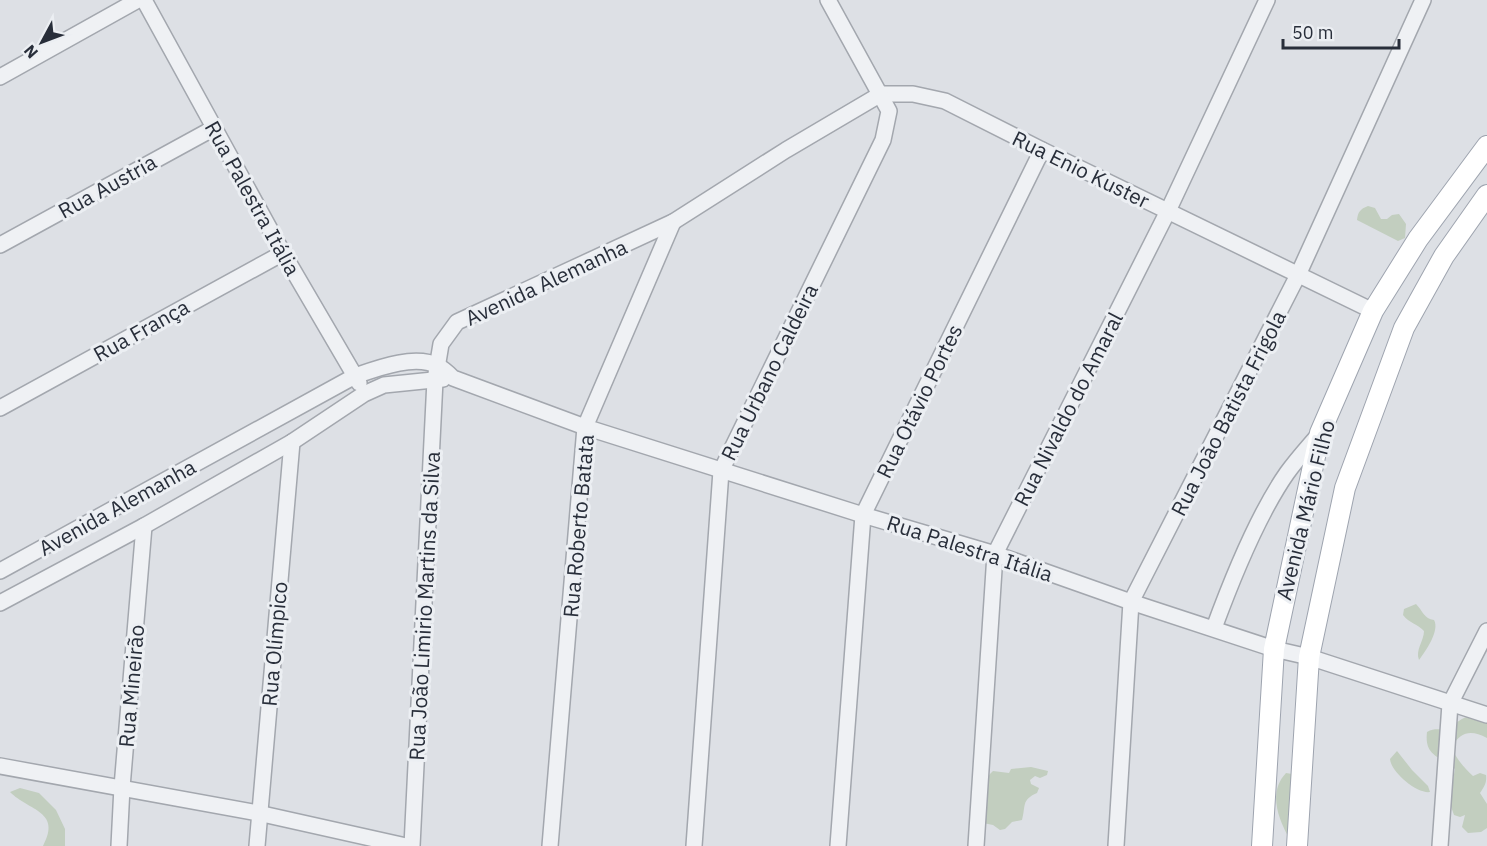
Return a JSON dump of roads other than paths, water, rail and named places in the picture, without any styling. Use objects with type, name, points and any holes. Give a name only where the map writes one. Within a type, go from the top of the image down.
[{"type":"main road","name":"Avenida Mário Filho","points":[[1262,846],[1274,649],[1320,433],[1373,311],[1418,239],[1487,146]]},
{"type":"main road","name":"Avenida Mário Filho","points":[[1297,846],[1309,657],[1345,488],[1404,328],[1444,256],[1487,195]]},
{"type":"street","points":[[0,77],[138,0]]},
{"type":"street","name":"Rua Palestra Itália","points":[[144,0],[283,253],[364,394]]},
{"type":"street","points":[[828,0],[881,94]]},
{"type":"street","name":"Rua Nivaldo do Amaral","points":[[976,846],[995,554],[1168,211],[1267,0]]},
{"type":"street","name":"Rua João Batista Frigola","points":[[1116,846],[1131,602],[1298,275],[1423,0]]},
{"type":"street","name":"Rua Enio Kuster","points":[[881,94],[913,94],[945,101],[1373,311]]},
{"type":"street","name":"Avenida Alemanha","points":[[437,373],[441,344],[457,322],[673,222],[786,150],[881,94]]},
{"type":"street","name":"Rua Urbano Caldeira","points":[[694,846],[721,471],[883,140],[888,111],[881,94]]},
{"type":"street","name":"Rua Austria","points":[[0,245],[214,128]]},
{"type":"street","name":"Rua Otávio Portes","points":[[838,846],[863,515],[1042,150]]},
{"type":"street","name":"Rua Roberto Batata","points":[[550,846],[585,427],[673,222]]},
{"type":"street","name":"Rua França","points":[[0,408],[283,253]]},
{"type":"street","name":"Avenida Alemanha","points":[[0,571],[355,376],[389,365],[421,362],[437,373]]},
{"type":"street","name":"Rua Palestra Itália","points":[[437,373],[585,427],[863,515],[995,554],[1274,649],[1309,657],[1487,715]]},
{"type":"street","name":"Avenida Alemanha","points":[[0,603],[144,526],[292,442],[364,394],[384,385],[437,373]]},
{"type":"street","name":"Rua João Limirio Martins da Silva","points":[[412,846],[437,373]]},
{"type":"street","points":[[1214,628],[1230,586],[1287,472],[1320,433]]},
{"type":"street","name":"Rua Olímpico","points":[[257,846],[258,813],[292,442]]},
{"type":"street","name":"Rua Mineirão","points":[[119,846],[144,526]]},
{"type":"street","points":[[1440,846],[1450,704],[1487,631]]},
{"type":"street","points":[[0,766],[258,813],[406,846]]}]
